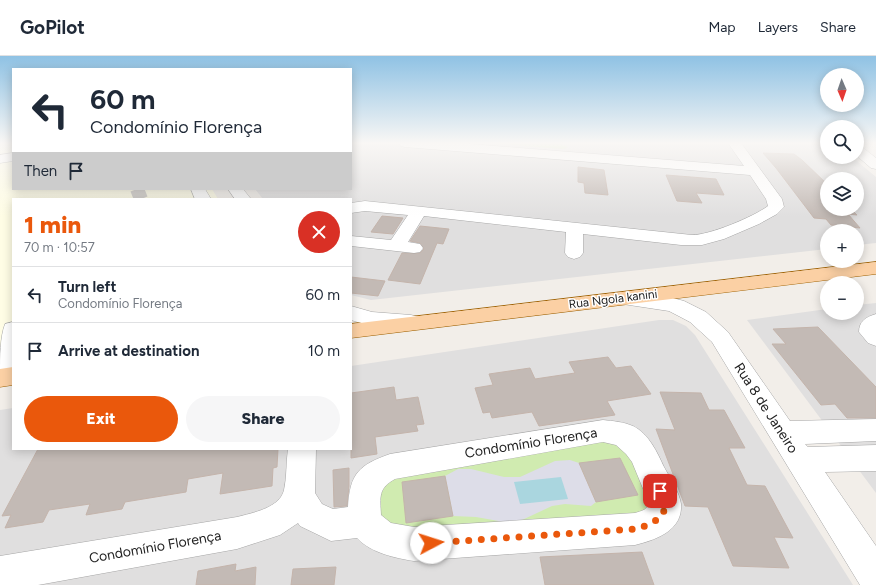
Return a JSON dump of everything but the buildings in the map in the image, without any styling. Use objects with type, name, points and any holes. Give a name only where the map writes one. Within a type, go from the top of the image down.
[{"type":"main road","name":"Rua Ngola kanini","points":[[352,331],[876,268]]},
{"type":"main road","points":[[0,378],[12,376]]},
{"type":"street","points":[[715,168],[753,171]]},
{"type":"street","points":[[352,208],[365,206],[688,240],[702,240],[770,212],[776,207],[774,199],[751,168]]},
{"type":"street","points":[[236,190],[242,198]]},
{"type":"street","points":[[404,244],[418,211]]},
{"type":"street","points":[[352,218],[370,220]]},
{"type":"street","points":[[574,253],[575,228]]},
{"type":"street","points":[[352,232],[404,244]]},
{"type":"street","points":[[352,241],[404,244]]},
{"type":"street","name":"Rua 8 de Janeiro","points":[[614,299],[642,300],[670,304],[686,309],[708,324],[720,337],[876,577]]},
{"type":"street","points":[[352,313],[371,319],[434,322]]},
{"type":"street","points":[[876,321],[870,326],[870,332],[876,338]]},
{"type":"street","points":[[782,433],[876,430]]},
{"type":"street","name":"Condomínio Florença","points":[[603,431],[624,435],[636,444],[644,455],[666,503],[662,514],[651,524],[635,529],[414,544],[394,542],[375,532],[366,521],[365,487],[376,474],[390,467],[603,431]]},
{"type":"street","points":[[302,450],[299,497],[311,515],[331,525],[366,521]]},
{"type":"street","points":[[800,460],[876,458]]},
{"type":"street","name":"Condomínio Florença","points":[[0,574],[237,533],[266,525],[285,514],[299,497]]},
{"type":"shaded area","points":[[0,168],[12,168],[12,190],[213,190],[217,198],[12,198],[12,344],[0,346]]},
{"type":"shaded area","points":[[352,168],[865,168],[876,177],[876,243],[864,244],[864,224],[820,224],[820,250],[371,300],[352,295],[352,198],[262,198],[256,190],[352,190]]},
{"type":"shaded area","points":[[876,303],[876,493],[747,320],[820,310],[820,320],[864,320],[864,304]]},
{"type":"shaded area","points":[[659,320],[673,320],[686,326],[695,335],[853,585],[0,585],[0,410],[12,408],[12,450],[352,450],[352,366]]},
{"type":"shaded area","points":[[570,460],[579,463],[596,502],[591,506],[565,504],[552,506],[522,520],[510,523],[476,517],[453,516],[445,476],[458,469],[471,469],[504,477],[520,477],[555,461]]},
{"type":"green space","points":[[595,442],[610,442],[631,451],[651,502],[643,512],[628,519],[399,534],[379,513],[381,493],[385,485],[393,477]]},
{"type":"water","points":[[561,477],[568,499],[520,504],[514,482]]},
{"type":"tunnel","points":[[137,190],[141,198]]},
{"type":"route","points":[[431,543],[635,529],[651,524],[662,514],[666,503],[660,491]]}]
